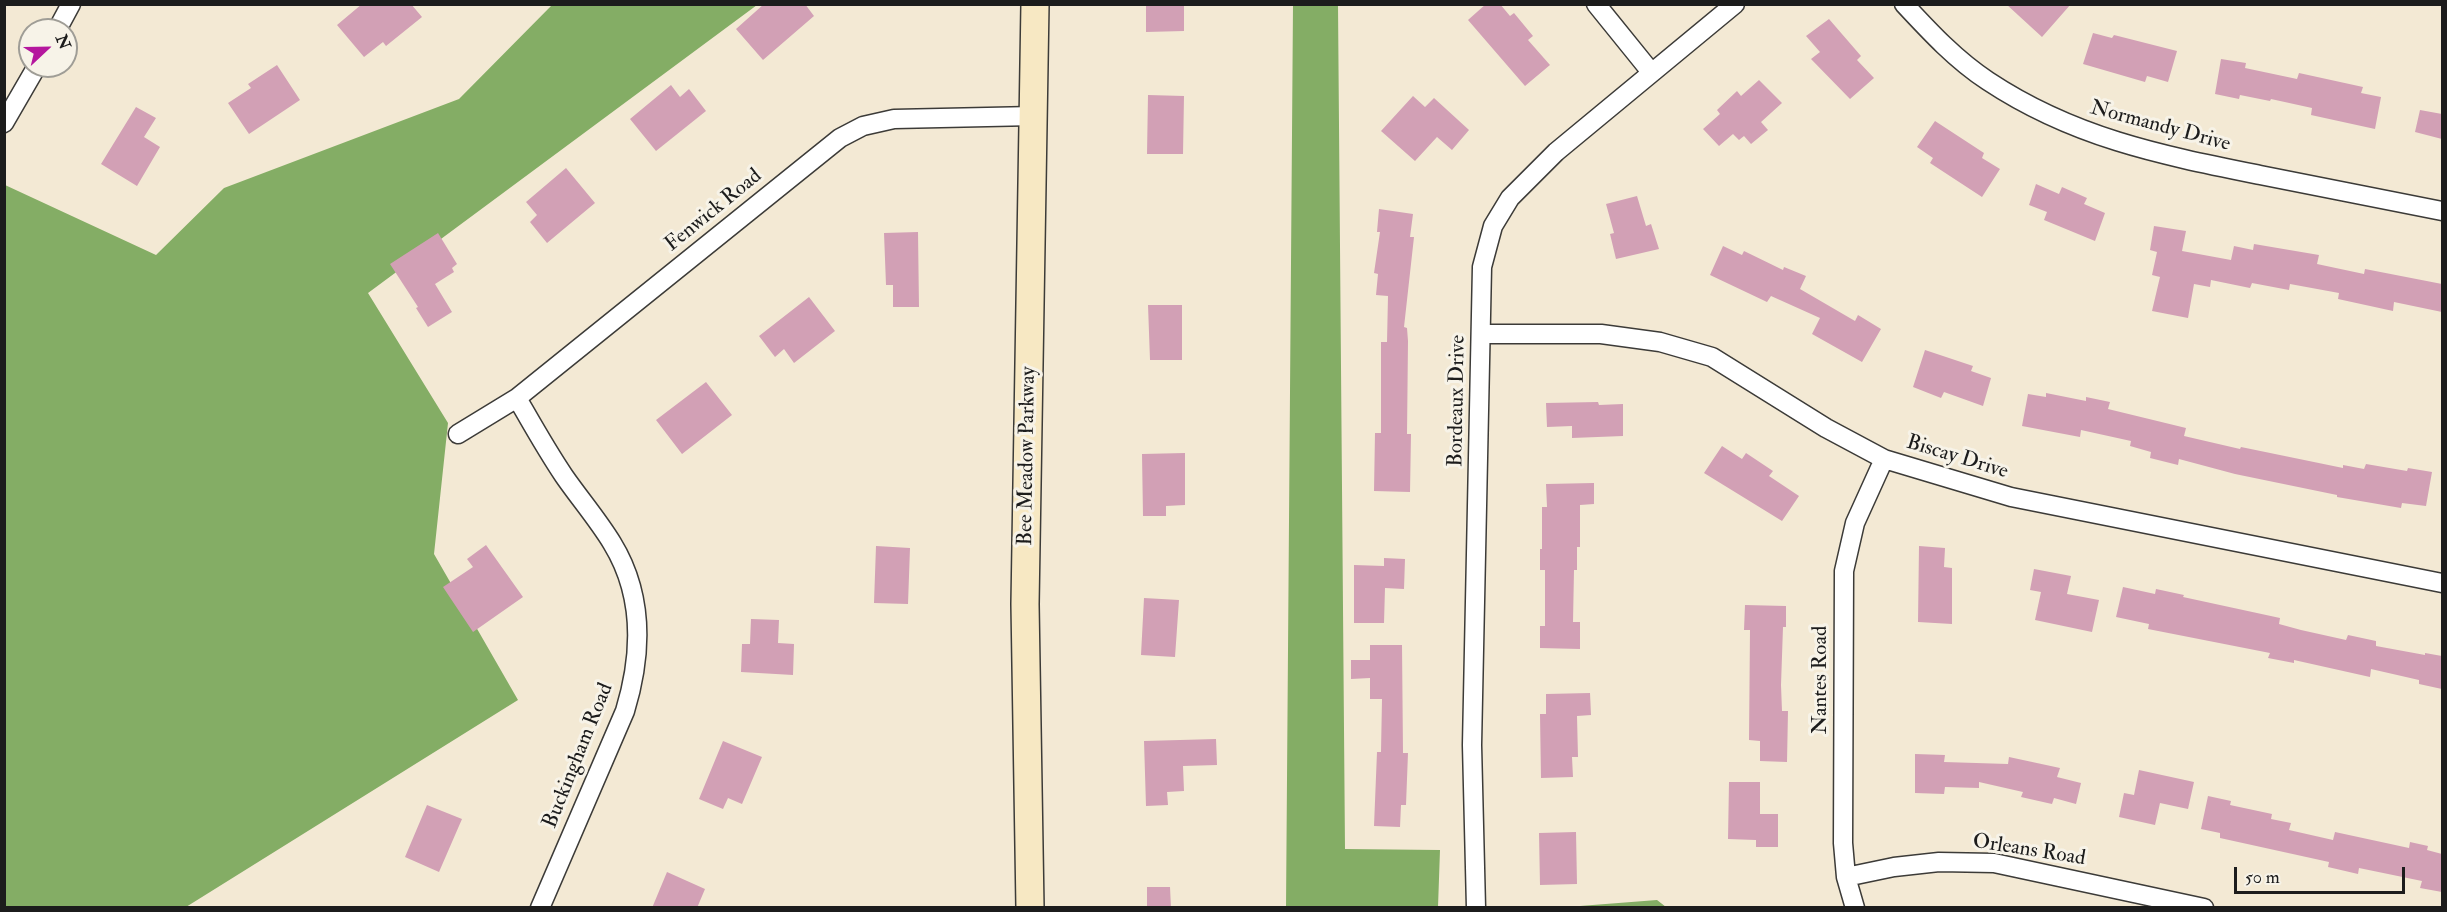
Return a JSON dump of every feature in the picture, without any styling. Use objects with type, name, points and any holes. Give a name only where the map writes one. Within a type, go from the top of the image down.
[{"type":"street","points":[[63,18],[71,4]]},
{"type":"street","name":"Bee Meadow Parkway","points":[[1029,908],[1025,604],[1035,4]]},
{"type":"street","points":[[1596,4],[1652,72]]},
{"type":"street","name":"Bordeaux Drive","points":[[1476,908],[1472,745],[1482,267],[1493,226],[1510,198],[1556,152],[1735,4]]},
{"type":"street","name":"Normandy Drive","points":[[1904,4],[1938,41],[1987,80],[2042,112],[2084,132],[2128,146],[2179,158],[2442,211]]},
{"type":"street","points":[[4,123],[30,78]]},
{"type":"street","name":"Fenwick Road","points":[[458,434],[517,398],[840,138],[863,126],[894,119],[1034,116]]},
{"type":"street","name":"Biscay Drive","points":[[1482,333],[1601,334],[1660,342],[1712,357],[1826,429],[1884,459],[2011,497],[2442,583]]},
{"type":"street","name":"Buckingham Road","points":[[517,398],[562,473],[612,544],[628,577],[637,623],[638,654],[633,685],[625,711],[540,908]]},
{"type":"street","name":"Nantes Road","points":[[1855,908],[1846,877],[1843,843],[1844,571],[1855,523],[1884,459]]},
{"type":"street","name":"Orleans Road","points":[[1846,877],[1894,867],[1939,862],[1994,863],[2204,908]]},
{"type":"green space","points":[[552,5],[757,5],[368,293],[448,423],[434,554],[518,700],[186,907],[5,908],[5,185],[156,255],[224,188],[459,99]]},
{"type":"green space","points":[[1293,5],[1338,5],[1345,849],[1440,850],[1438,907],[1286,907]]},
{"type":"green space","points":[[1657,900],[1666,907],[1567,907]]},
{"type":"building","points":[[362,4],[411,4],[422,17],[386,46],[383,42],[364,57],[337,25]]},
{"type":"building","points":[[764,4],[805,4],[814,16],[763,60],[736,29]]},
{"type":"building","points":[[1146,4],[1184,4],[1184,31],[1146,32]]},
{"type":"building","points":[[1486,4],[1500,4],[1510,16],[1514,13],[1533,36],[1528,40],[1550,65],[1525,86],[1468,20]]},
{"type":"building","points":[[2006,4],[2071,4],[2042,37]]},
{"type":"building","points":[[1829,19],[1861,56],[1857,60],[1874,78],[1850,99],[1811,59],[1820,52],[1806,36]]},
{"type":"building","points":[[2093,33],[2112,38],[2114,35],[2177,51],[2168,82],[2147,76],[2145,82],[2083,64]]},
{"type":"building","points":[[2221,59],[2246,63],[2245,68],[2297,79],[2299,73],[2363,87],[2361,93],[2381,97],[2375,129],[2311,115],[2312,108],[2271,99],[2270,101],[2240,95],[2239,99],[2215,94]]},
{"type":"building","points":[[277,65],[300,100],[249,134],[228,103],[251,88],[248,84]]},
{"type":"building","points":[[1759,80],[1782,103],[1761,122],[1768,130],[1751,144],[1744,136],[1739,140],[1733,134],[1719,146],[1703,129],[1720,114],[1717,110],[1737,91],[1741,96]]},
{"type":"building","points":[[671,85],[680,97],[689,89],[706,111],[656,151],[630,119]]},
{"type":"building","points":[[1148,95],[1184,96],[1183,154],[1147,154]]},
{"type":"building","points":[[1413,96],[1425,107],[1434,98],[1469,130],[1452,150],[1437,137],[1415,161],[1381,131]]},
{"type":"building","points":[[136,107],[156,118],[144,137],[160,147],[137,186],[101,164]]},
{"type":"building","points":[[2420,110],[2442,114],[2442,139],[2415,132]]},
{"type":"building","points":[[1935,121],[1984,153],[1982,158],[2000,169],[1982,197],[1930,163],[1933,158],[1917,147]]},
{"type":"building","points":[[566,168],[595,203],[547,243],[530,222],[537,215],[526,202]]},
{"type":"building","points":[[2036,184],[2059,194],[2062,187],[2087,198],[2084,204],[2105,213],[2095,241],[2044,220],[2047,212],[2029,205]]},
{"type":"building","points":[[1637,196],[1646,226],[1651,224],[1659,249],[1616,259],[1610,234],[1614,233],[1606,204]]},
{"type":"building","points":[[1379,209],[1413,214],[1410,237],[1414,237],[1404,327],[1407,328],[1408,341],[1407,434],[1411,434],[1410,492],[1374,491],[1375,433],[1381,433],[1381,342],[1387,342],[1388,296],[1376,295],[1378,274],[1374,273],[1380,232],[1377,232]]},
{"type":"building","points":[[2154,226],[2186,231],[2182,251],[2231,260],[2234,246],[2253,250],[2254,244],[2319,255],[2317,264],[2364,274],[2365,269],[2442,284],[2442,312],[2394,302],[2393,311],[2338,299],[2339,293],[2290,284],[2289,290],[2252,283],[2250,288],[2211,280],[2210,287],[2194,284],[2188,318],[2152,311],[2160,277],[2152,275],[2157,252],[2150,250]]},
{"type":"building","points":[[918,232],[919,307],[893,307],[893,285],[886,285],[884,233]]},
{"type":"building","points":[[438,233],[457,264],[452,268],[454,272],[435,284],[452,312],[428,327],[390,264]]},
{"type":"building","points":[[1723,246],[1742,255],[1744,251],[1783,270],[1784,267],[1806,276],[1800,289],[1855,321],[1858,315],[1881,329],[1862,362],[1812,334],[1820,318],[1771,296],[1767,302],[1710,275]]},
{"type":"building","points":[[809,297],[835,331],[794,363],[784,349],[775,357],[759,336]]},
{"type":"building","points":[[1148,305],[1182,305],[1182,360],[1150,360]]},
{"type":"building","points":[[1925,350],[1973,366],[1971,371],[1991,378],[1983,406],[1944,392],[1941,398],[1913,387]]},
{"type":"building","points":[[706,382],[732,415],[682,454],[656,420]]},
{"type":"building","points":[[2046,393],[2086,401],[2086,397],[2110,402],[2108,409],[2186,428],[2184,436],[2240,449],[2241,447],[2343,468],[2343,465],[2364,469],[2366,464],[2407,471],[2408,468],[2432,472],[2426,506],[2402,503],[2401,508],[2337,497],[2337,495],[2235,474],[2179,459],[2178,465],[2150,458],[2151,452],[2130,446],[2131,441],[2081,430],[2080,437],[2022,426],[2028,394],[2046,397]]},
{"type":"building","points":[[1598,402],[1599,405],[1623,404],[1623,436],[1572,438],[1572,426],[1547,427],[1546,403]]},
{"type":"building","points":[[1722,446],[1742,459],[1746,453],[1773,471],[1769,476],[1799,496],[1782,521],[1704,473]]},
{"type":"building","points":[[1185,453],[1185,505],[1166,506],[1166,516],[1143,516],[1142,454]]},
{"type":"building","points":[[1594,483],[1594,504],[1580,505],[1580,547],[1577,547],[1577,570],[1574,570],[1573,622],[1580,622],[1580,649],[1540,648],[1540,626],[1545,626],[1545,570],[1540,570],[1540,549],[1542,549],[1542,507],[1547,507],[1546,484]]},
{"type":"building","points":[[486,545],[523,597],[473,632],[443,587],[473,567],[467,559]]},
{"type":"building","points":[[876,546],[910,548],[908,604],[874,603]]},
{"type":"building","points":[[1919,546],[1945,548],[1944,567],[1952,568],[1952,624],[1918,622]]},
{"type":"building","points":[[1384,558],[1405,559],[1404,589],[1385,588],[1384,623],[1354,623],[1354,565],[1384,566]]},
{"type":"building","points":[[2034,569],[2071,576],[2067,594],[2099,600],[2092,632],[2035,620],[2041,592],[2030,590]]},
{"type":"building","points":[[2123,587],[2155,594],[2156,589],[2184,595],[2183,597],[2280,618],[2279,624],[2301,630],[2346,640],[2348,635],[2376,641],[2376,646],[2442,656],[2442,689],[2419,684],[2419,680],[2371,669],[2370,677],[2294,660],[2294,663],[2268,658],[2270,653],[2148,629],[2149,624],[2116,617]]},
{"type":"building","points":[[1144,598],[1179,600],[1175,657],[1141,655]]},
{"type":"building","points":[[1745,605],[1786,606],[1781,685],[1782,711],[1788,711],[1787,762],[1760,761],[1760,741],[1749,740],[1750,630],[1744,630]]},
{"type":"building","points":[[751,619],[779,620],[778,643],[794,644],[793,675],[741,672],[742,644],[750,644]]},
{"type":"building","points":[[1370,645],[1402,645],[1403,753],[1408,753],[1406,805],[1401,805],[1400,827],[1374,826],[1377,752],[1381,752],[1382,699],[1370,699],[1370,678],[1351,679],[1351,660],[1370,660]]},
{"type":"building","points":[[1590,693],[1591,715],[1577,716],[1578,757],[1572,757],[1573,777],[1541,778],[1540,714],[1546,714],[1546,694]]},
{"type":"building","points":[[1216,739],[1217,765],[1183,766],[1184,791],[1167,792],[1168,805],[1146,806],[1144,741]]},
{"type":"building","points":[[723,741],[762,757],[742,804],[728,798],[723,809],[699,799]]},
{"type":"building","points":[[1915,754],[1945,755],[1944,762],[2008,764],[2009,757],[2060,768],[2057,777],[2081,783],[2076,804],[2054,798],[2052,804],[2021,797],[2023,792],[1979,782],[1979,788],[1945,787],[1944,794],[1915,793]]},
{"type":"building","points":[[2139,770],[2194,782],[2188,809],[2160,803],[2155,825],[2119,817],[2124,793],[2134,795]]},
{"type":"building","points":[[1729,782],[1760,782],[1760,814],[1778,814],[1778,847],[1756,847],[1756,840],[1728,839]]},
{"type":"building","points":[[2208,796],[2231,801],[2230,805],[2272,814],[2271,819],[2291,823],[2289,830],[2333,840],[2335,832],[2409,848],[2410,842],[2428,846],[2427,850],[2442,854],[2442,892],[2420,888],[2422,881],[2359,868],[2358,874],[2328,867],[2329,862],[2220,838],[2220,833],[2201,829]]},
{"type":"building","points":[[427,805],[462,819],[439,872],[405,857]]},
{"type":"building","points":[[1576,832],[1577,884],[1540,885],[1539,833]]},
{"type":"building","points":[[667,872],[705,889],[697,908],[652,908]]},
{"type":"building","points":[[1147,887],[1170,887],[1171,908],[1147,908]]}]
